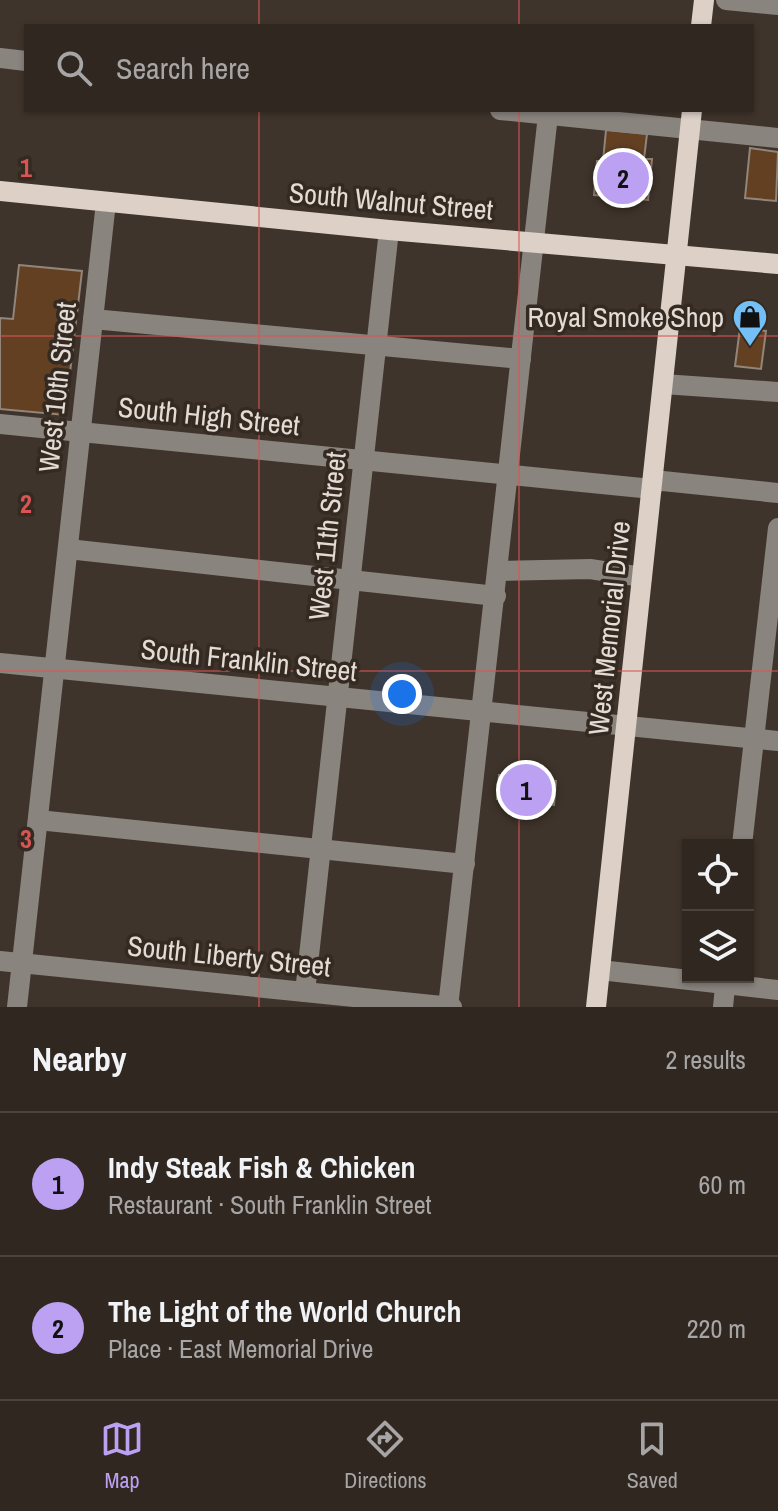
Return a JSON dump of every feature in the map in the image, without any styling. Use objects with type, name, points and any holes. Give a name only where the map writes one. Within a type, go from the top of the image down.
[{"type":"main road","points":[[701,24],[704,0]]},
{"type":"main road","name":"West Memorial Drive","points":[[596,1007],[691,120]]},
{"type":"main road","name":"South Walnut Street","points":[[0,191],[389,230],[778,264]]},
{"type":"street","points":[[726,0],[778,5]]},
{"type":"street","points":[[0,58],[24,61]]},
{"type":"street","points":[[519,112],[691,120],[778,138]]},
{"type":"street","points":[[450,1007],[548,115]]},
{"type":"street","name":"West 10th Street","points":[[17,1007],[106,202]]},
{"type":"street","name":"West 11th Street","points":[[313,998],[321,849],[389,230]]},
{"type":"street","points":[[93,319],[521,359]]},
{"type":"street","points":[[663,384],[778,392]]},
{"type":"street","name":"South High Street","points":[[0,424],[509,475],[778,493]]},
{"type":"street","points":[[743,839],[778,528]]},
{"type":"street","points":[[68,549],[496,596]]},
{"type":"street","points":[[498,571],[590,569],[642,577]]},
{"type":"street","name":"South Franklin Street","points":[[0,663],[778,741]]},
{"type":"street","points":[[38,820],[465,864]]},
{"type":"street","name":"South Liberty Street","points":[[0,961],[313,998],[450,1007]]},
{"type":"street","points":[[600,970],[682,977]]},
{"type":"street","points":[[723,1007],[726,983]]},
{"type":"street","points":[[738,983],[778,990]]},
{"type":"building","points":[[606,130],[647,134],[644,159],[652,159],[648,200],[594,195],[597,161],[603,161]]},
{"type":"building","points":[[750,148],[778,152],[776,201],[745,198]]},
{"type":"building","points":[[19,265],[82,271],[65,415],[0,409],[0,318],[13,319]]},
{"type":"building","name":"Royal Smoke Shop","points":[[740,328],[766,331],[761,369],[735,366]]},
{"type":"building","points":[[499,775],[556,781],[554,805],[497,799]]},
{"type":"place","name":"The Light of the World Church","points":[[623,178]]},
{"type":"place","name":"Royal Smoke Shop","points":[[750,348]]},
{"type":"place","name":"Indy Steak Fish & Chicken","points":[[526,790]]}]
